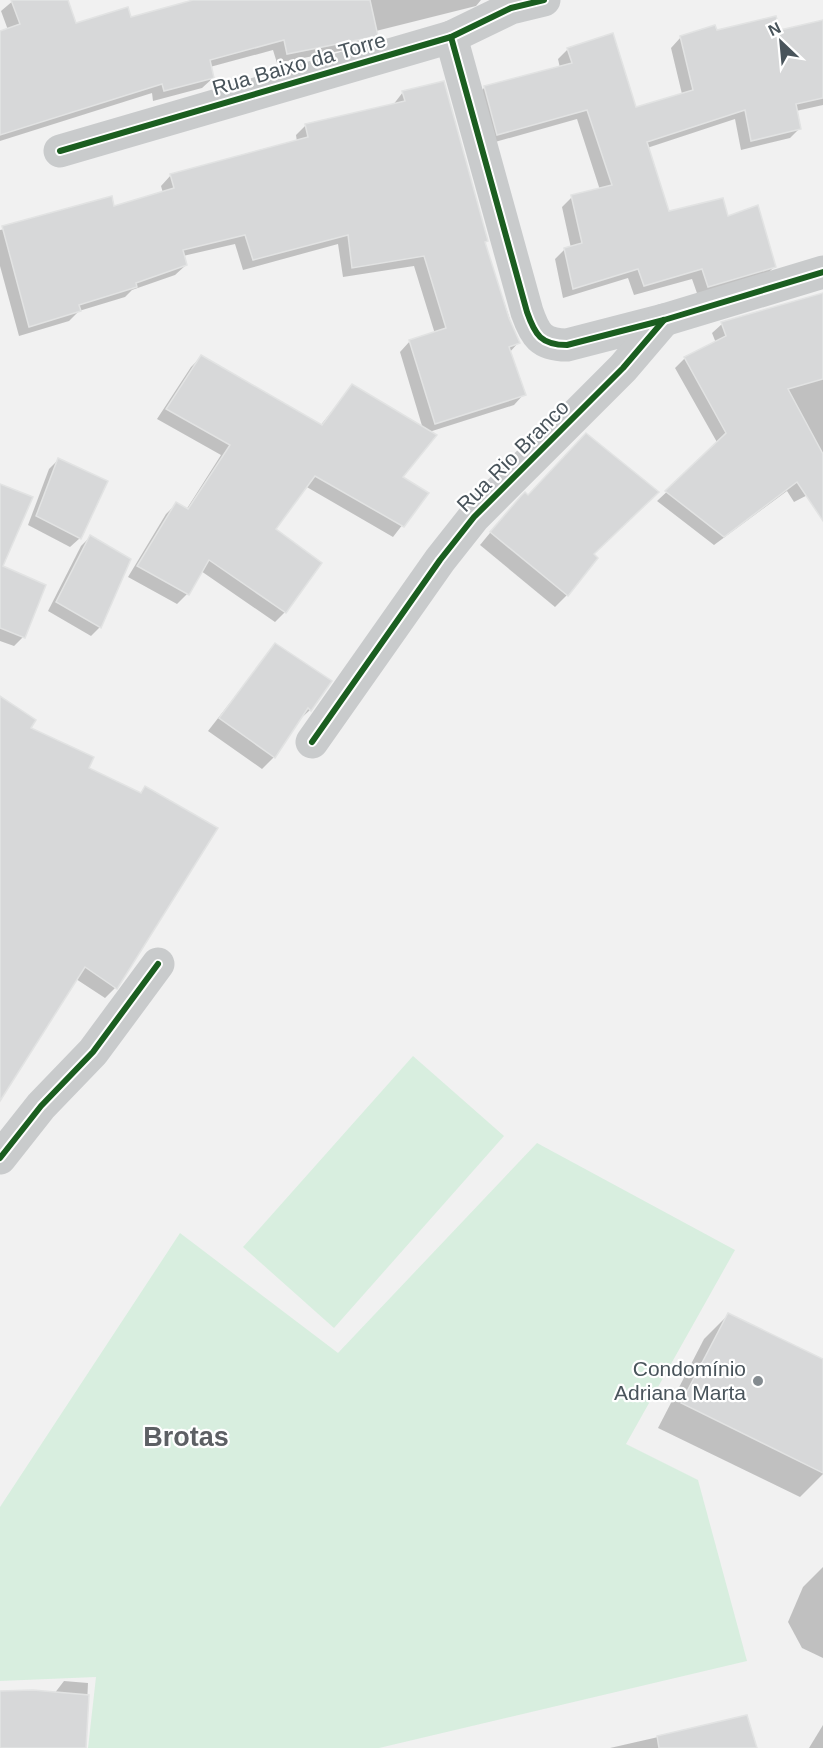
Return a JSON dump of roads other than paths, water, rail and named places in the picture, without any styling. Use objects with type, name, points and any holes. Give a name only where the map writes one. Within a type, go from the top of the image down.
[{"type":"street","name":"Rua Baixo da Torre","points":[[60,151],[451,37],[511,9],[544,0]]},
{"type":"street","points":[[451,37],[527,312],[539,337],[551,345],[567,345],[664,320],[823,272]]},
{"type":"street","name":"Rua Rio Branco","points":[[312,742],[440,560],[474,517],[623,368],[664,320]]},
{"type":"street","points":[[0,1158],[41,1106],[93,1052],[159,964]]},
{"type":"place","name":"Condomínio Adriana Marta","points":[[758,1381]]},
{"type":"district","name":"Brotas","points":[[186,1437]]}]
